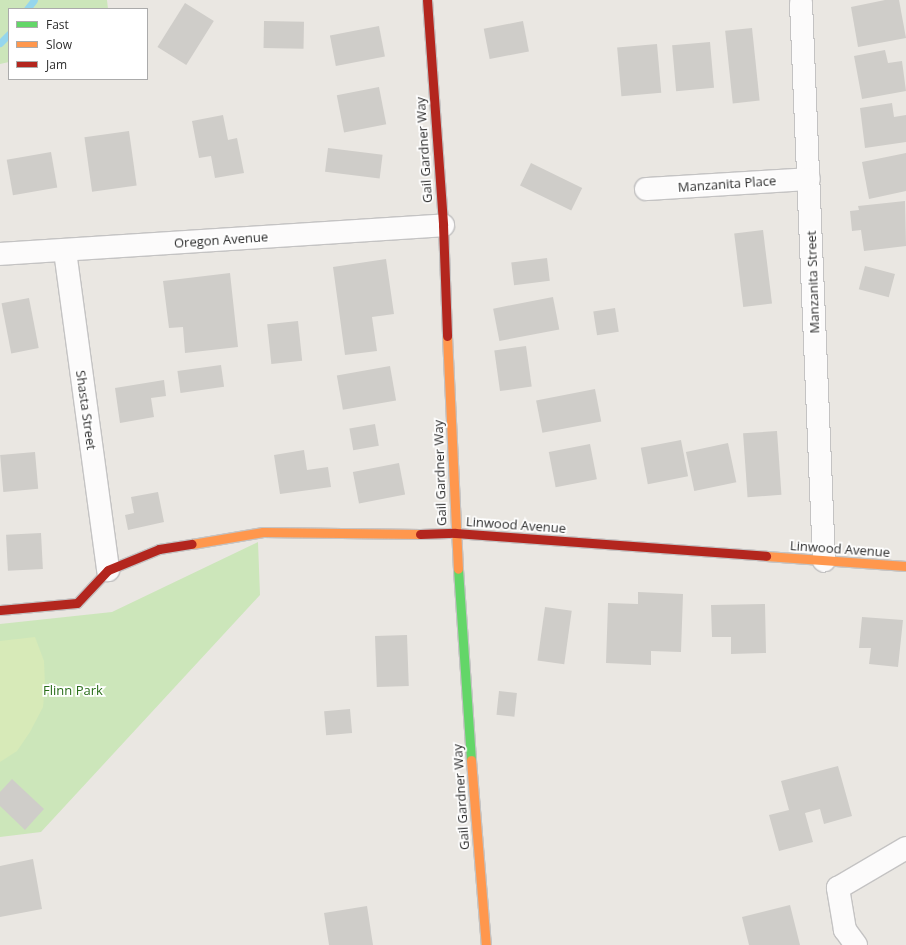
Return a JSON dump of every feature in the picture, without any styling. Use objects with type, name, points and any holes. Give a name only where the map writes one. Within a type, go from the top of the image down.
[{"type":"street","name":"Gail Gardner Way","points":[[427,0],[442,225],[455,533],[475,816],[486,945]]},
{"type":"street","name":"Manzanita Street","points":[[801,4],[824,561]]},
{"type":"street","name":"Manzanita Place","points":[[646,189],[809,179]]},
{"type":"street","name":"Oregon Avenue","points":[[0,254],[65,251],[442,225]]},
{"type":"street","name":"Shasta Street","points":[[65,251],[108,570]]},
{"type":"street","name":"Linwood Avenue","points":[[0,610],[77,602],[108,570],[159,549],[264,532],[387,535],[455,533],[906,566]]},
{"type":"street","points":[[856,945],[845,930],[838,888],[906,848]]},
{"type":"green space","points":[[0,0],[107,0],[108,8],[8,8],[8,62],[0,64]]},
{"type":"green space","name":"Flinn Park","points":[[258,542],[260,595],[41,832],[0,837],[0,624],[112,612]]},
{"type":"green space","points":[[35,637],[44,661],[45,685],[43,707],[30,732],[17,751],[0,762],[0,641]]},
{"type":"building","points":[[885,0],[899,0],[906,38],[858,47],[851,7]]},
{"type":"building","points":[[185,3],[214,21],[186,65],[157,47]]},
{"type":"building","points":[[264,21],[304,22],[304,49],[264,48]]},
{"type":"building","points":[[523,21],[529,51],[490,59],[484,29]]},
{"type":"building","points":[[379,26],[385,56],[336,66],[330,36]]},
{"type":"building","points":[[752,28],[760,101],[733,103],[725,31]]},
{"type":"building","points":[[710,42],[714,88],[676,91],[672,45]]},
{"type":"building","points":[[657,44],[661,93],[621,96],[617,47]]},
{"type":"building","points":[[885,50],[888,63],[902,61],[906,91],[862,99],[854,56]]},
{"type":"building","points":[[379,87],[386,124],[344,133],[337,95]]},
{"type":"building","points":[[892,103],[894,117],[906,115],[906,142],[865,148],[860,108]]},
{"type":"building","points":[[223,115],[228,140],[237,138],[244,173],[215,178],[211,156],[199,158],[192,121]]},
{"type":"building","points":[[129,131],[137,185],[92,192],[84,137]]},
{"type":"building","points":[[328,148],[383,155],[380,179],[325,172]]},
{"type":"building","points":[[51,152],[57,187],[13,195],[7,160]]},
{"type":"building","points":[[906,153],[906,191],[869,199],[862,162]]},
{"type":"building","points":[[531,163],[582,188],[571,210],[520,185]]},
{"type":"building","points":[[905,201],[906,246],[864,251],[861,230],[852,231],[850,211],[859,210],[858,206]]},
{"type":"building","points":[[763,230],[772,303],[743,307],[734,234]]},
{"type":"building","points":[[547,258],[550,281],[514,285],[511,262]]},
{"type":"building","points":[[386,259],[394,314],[372,317],[377,351],[345,355],[333,267]]},
{"type":"building","points":[[865,266],[895,274],[889,297],[859,289]]},
{"type":"building","points":[[230,273],[238,347],[185,353],[183,327],[169,328],[163,281]]},
{"type":"building","points":[[553,297],[559,329],[499,341],[493,309]]},
{"type":"building","points":[[29,298],[39,348],[11,353],[2,303]]},
{"type":"building","points":[[615,308],[619,332],[597,335],[593,311]]},
{"type":"building","points":[[298,321],[302,361],[271,364],[267,324]]},
{"type":"building","points":[[526,346],[532,387],[500,391],[494,350]]},
{"type":"building","points":[[221,365],[224,387],[180,393],[177,371]]},
{"type":"building","points":[[390,366],[396,400],[343,410],[337,375]]},
{"type":"building","points":[[164,380],[166,396],[151,398],[154,417],[120,423],[115,388]]},
{"type":"building","points":[[595,389],[601,421],[542,433],[536,400]]},
{"type":"building","points":[[375,424],[379,446],[353,450],[349,429]]},
{"type":"building","points":[[777,431],[781,495],[748,497],[743,433]]},
{"type":"building","points":[[681,440],[688,476],[648,484],[641,448]]},
{"type":"building","points":[[728,443],[736,482],[694,491],[686,452]]},
{"type":"building","points":[[590,444],[597,479],[556,487],[549,452]]},
{"type":"building","points":[[304,450],[307,470],[328,467],[331,487],[280,494],[274,455]]},
{"type":"building","points":[[35,452],[38,489],[3,492],[0,455]]},
{"type":"building","points":[[399,463],[405,494],[359,503],[353,472]]},
{"type":"building","points":[[158,492],[164,522],[128,530],[125,515],[134,513],[131,497]]},
{"type":"building","points":[[41,533],[43,569],[8,571],[6,535]]},
{"type":"building","points":[[638,592],[683,594],[681,652],[651,651],[651,665],[606,663],[608,603],[638,604]]},
{"type":"building","points":[[765,604],[766,653],[731,654],[731,637],[712,637],[711,605]]},
{"type":"building","points":[[545,607],[572,611],[564,664],[537,660]]},
{"type":"building","points":[[862,617],[903,620],[898,667],[869,664],[871,648],[859,648]]},
{"type":"building","points":[[407,635],[409,686],[377,687],[375,636]]},
{"type":"building","points":[[499,691],[517,693],[514,717],[496,715]]},
{"type":"building","points":[[350,709],[352,733],[326,735],[324,711]]},
{"type":"building","points":[[838,766],[852,816],[824,824],[820,809],[805,813],[813,842],[779,851],[769,815],[789,810],[781,781]]},
{"type":"building","points":[[12,779],[44,809],[25,830],[0,806],[0,792]]},
{"type":"building","points":[[33,859],[42,909],[0,917],[0,866]]},
{"type":"building","points":[[790,905],[800,945],[749,945],[742,917]]},
{"type":"building","points":[[367,906],[373,945],[329,945],[324,913]]},
{"type":"waterway","points":[[28,8],[34,0]]},
{"type":"waterway","points":[[0,43],[8,35]]},
{"type":"traffic: fast","points":[[458,569],[471,760]]},
{"type":"traffic: slow","points":[[447,336],[458,569]]},
{"type":"traffic: slow","points":[[192,544],[263,532],[420,534]]},
{"type":"traffic: slow","points":[[766,556],[906,566]]},
{"type":"traffic: slow","points":[[471,760],[486,945]]},
{"type":"traffic: jam","points":[[427,0],[443,225],[447,336]]},
{"type":"traffic: jam","points":[[420,534],[455,533],[766,556]]},
{"type":"traffic: jam","points":[[0,610],[77,603],[108,570],[159,549],[192,544]]}]
